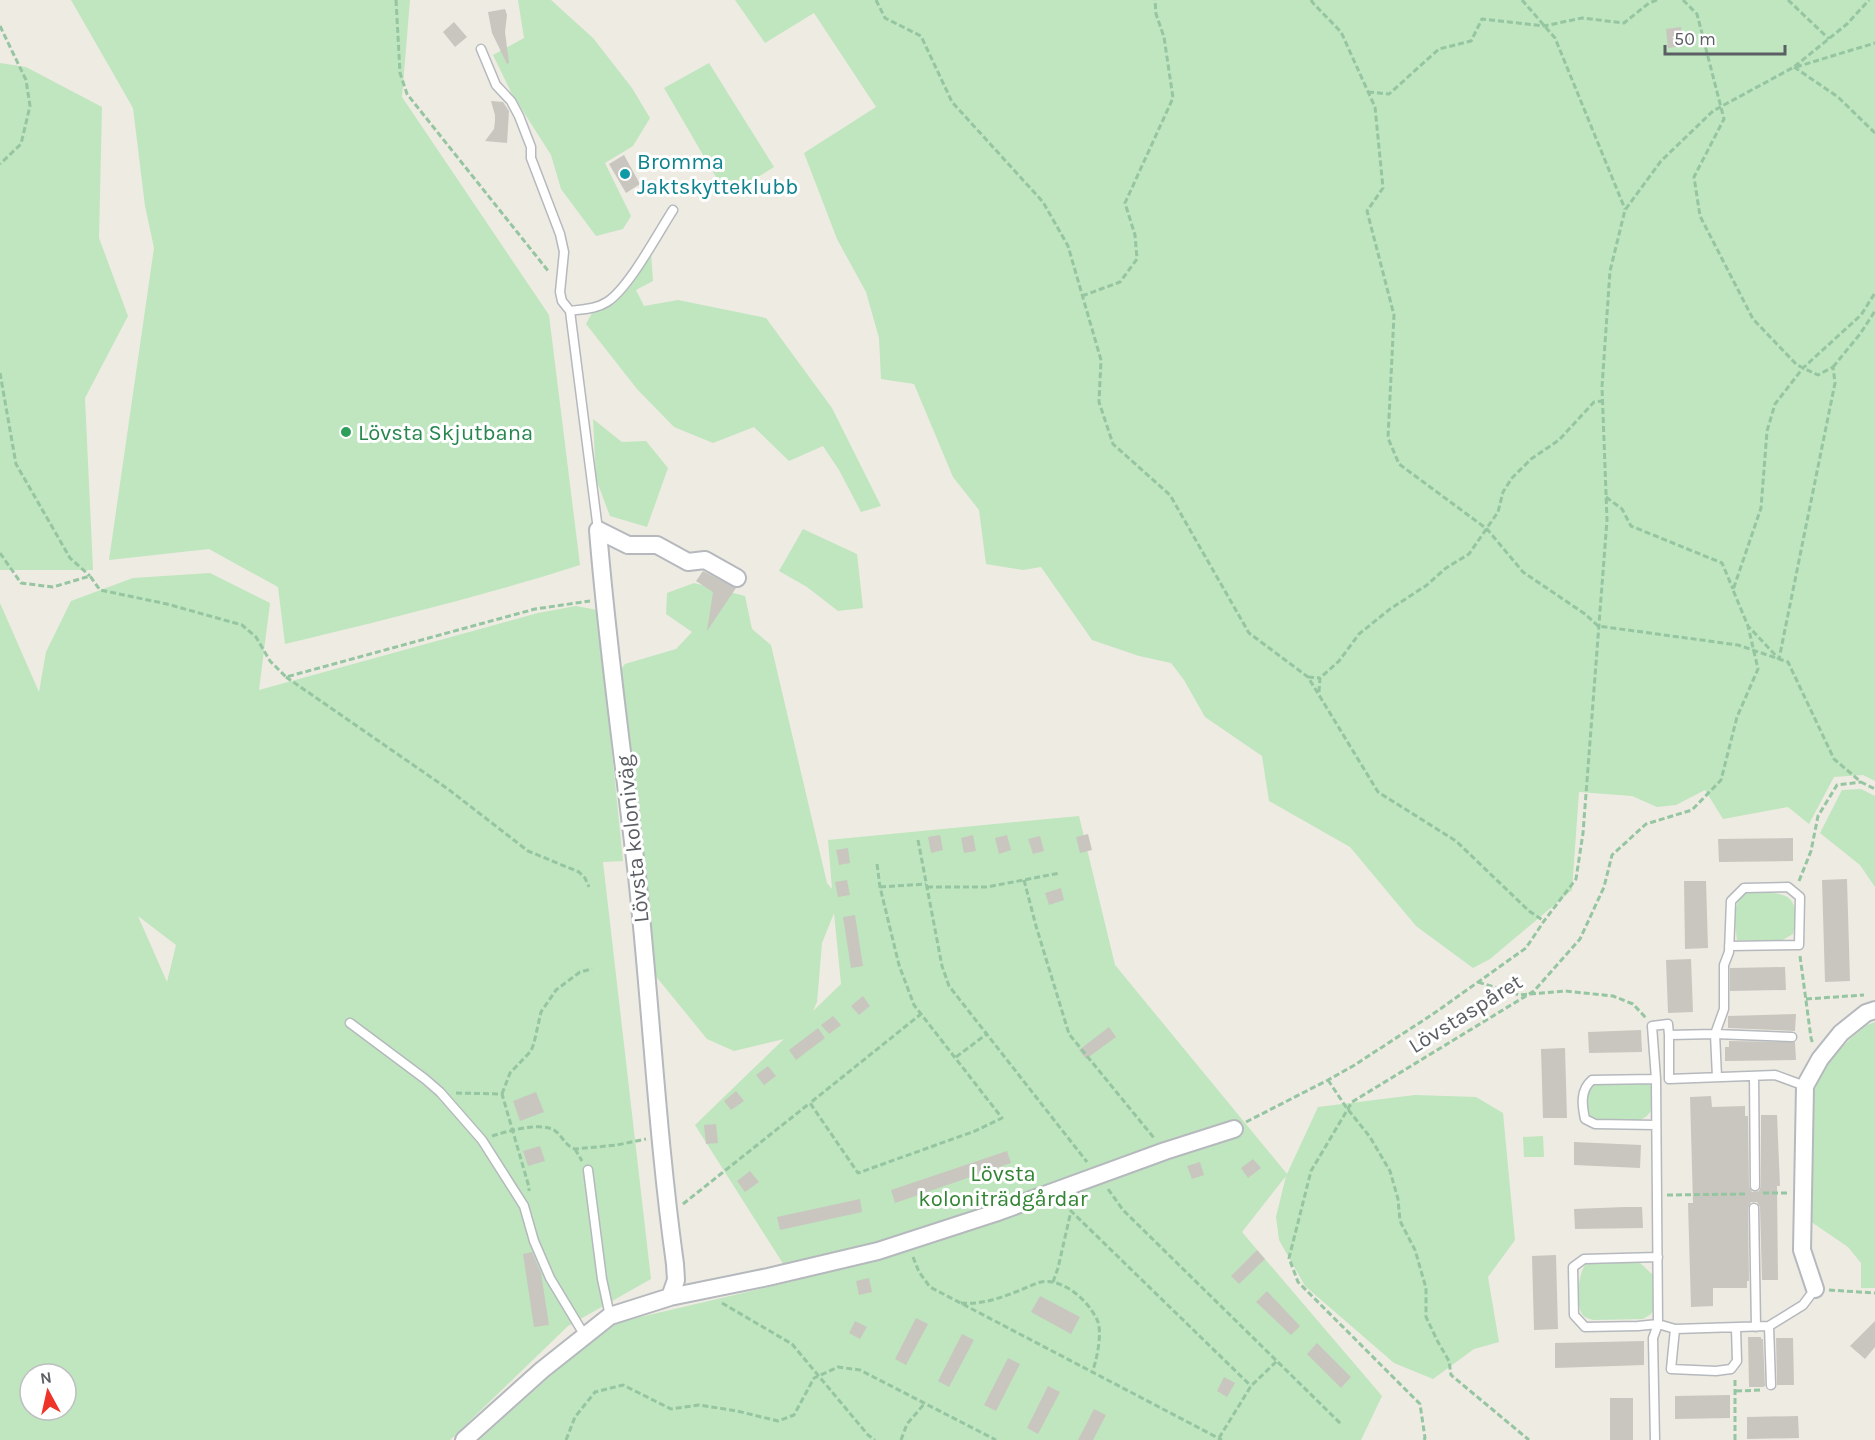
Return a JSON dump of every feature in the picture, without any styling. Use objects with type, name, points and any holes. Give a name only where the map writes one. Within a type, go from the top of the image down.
[{"type":"street","points":[[598,530],[628,545],[657,545],[688,562],[705,560],[737,578]]},
{"type":"street","name":"Lövsta koloniväg","points":[[598,530],[603,599],[637,877],[653,1057],[664,1220],[676,1280],[670,1297]]},
{"type":"street","points":[[1815,1289],[1802,1250],[1805,1086],[1820,1059],[1841,1033],[1866,1013],[1875,1010]]},
{"type":"street","points":[[464,1440],[542,1370],[610,1316],[670,1297],[867,1254],[1233,1129]]},
{"type":"lane","points":[[481,49],[496,85],[511,101],[519,116],[531,147],[531,158],[538,180],[560,234],[564,252],[560,292],[562,301],[570,311],[598,530]]},
{"type":"lane","points":[[570,311],[596,307],[608,301],[639,264],[673,210]]},
{"type":"lane","points":[[1717,1077],[1715,1034],[1724,1009],[1724,965],[1730,946],[1731,901],[1744,888],[1788,887],[1800,897],[1799,945],[1730,946]]},
{"type":"lane","points":[[350,1023],[440,1092],[482,1140],[524,1206],[534,1241],[550,1278],[585,1336]]},
{"type":"lane","points":[[1655,1440],[1653,1338],[1658,1324],[1658,1195],[1656,1079],[1652,1026],[1668,1024],[1669,1079],[1775,1075],[1805,1086]]},
{"type":"lane","points":[[1669,1035],[1792,1037]]},
{"type":"lane","points":[[641,1043],[653,1057]]},
{"type":"lane","points":[[1754,1076],[1755,1190]]},
{"type":"lane","points":[[1656,1079],[1592,1080],[1586,1085],[1582,1106],[1585,1119],[1595,1124],[1656,1125]]},
{"type":"lane","points":[[588,1170],[602,1279],[610,1316]]},
{"type":"lane","points":[[1754,1208],[1756,1327]]},
{"type":"lane","points":[[1658,1257],[1584,1259],[1573,1267],[1574,1315],[1585,1327],[1658,1324],[1675,1329],[1769,1326],[1803,1305],[1815,1289]]},
{"type":"lane","points":[[1769,1326],[1771,1385]]},
{"type":"lane","points":[[1675,1329],[1671,1369],[1716,1371],[1731,1369],[1737,1361],[1736,1328]]},
{"type":"path","points":[[396,0],[400,73],[407,94],[549,272],[560,292]]},
{"type":"path","points":[[876,0],[885,18],[921,36],[952,102],[1043,202],[1068,246],[1101,360],[1100,402],[1113,444],[1170,495],[1249,633],[1308,677],[1378,792],[1456,841],[1529,911],[1544,921]]},
{"type":"path","points":[[1082,296],[1120,282],[1137,259],[1135,235],[1125,202],[1173,98],[1164,37],[1156,14],[1155,0]]},
{"type":"path","points":[[1311,0],[1341,32],[1375,107],[1383,188],[1367,211],[1394,315],[1388,438],[1399,464],[1487,529],[1523,572],[1585,614],[1598,626],[1738,645],[1788,662],[1834,759],[1861,782],[1875,789]]},
{"type":"path","points":[[1522,0],[1555,38],[1625,210]]},
{"type":"path","points":[[1368,92],[1389,94],[1439,49],[1470,41],[1482,19],[1544,26],[1582,18],[1624,23],[1649,3],[1657,0]]},
{"type":"path","points":[[1683,0],[1697,14],[1724,119],[1694,177],[1700,216],[1753,319],[1797,365],[1818,375],[1833,367],[1860,334],[1875,311]]},
{"type":"path","points":[[1788,0],[1829,39]]},
{"type":"path","points":[[1233,1129],[1328,1080],[1433,1014],[1526,948],[1576,879],[1583,833],[1607,520],[1603,400],[1610,271],[1625,210],[1661,161],[1713,111],[1794,67],[1847,24],[1869,0]]},
{"type":"path","points":[[0,26],[26,80],[30,106],[21,144],[0,164]]},
{"type":"path","points":[[1794,67],[1875,43]]},
{"type":"path","points":[[1794,67],[1838,97],[1875,133]]},
{"type":"path","points":[[1733,590],[1761,508],[1767,431],[1775,404],[1803,368],[1861,315],[1875,293]]},
{"type":"path","points":[[1779,659],[1835,383],[1833,367]]},
{"type":"path","points":[[0,374],[16,464],[70,558],[90,576],[100,590],[167,604],[242,625],[256,636],[270,660],[286,677],[448,789],[528,851],[579,872],[589,887]]},
{"type":"path","points":[[1318,694],[1320,678],[1338,661],[1359,634],[1390,609],[1427,585],[1446,568],[1469,555],[1498,512],[1503,492],[1512,478],[1531,459],[1559,440],[1594,402],[1603,400]]},
{"type":"path","name":"Lövstaspåret","points":[[1424,1440],[1420,1404],[1299,1282],[1289,1258],[1311,1171],[1352,1102],[1533,991],[1580,939],[1604,887],[1612,855],[1646,824],[1692,810],[1721,780],[1737,717],[1758,669],[1748,626],[1722,563],[1631,526],[1622,509],[1606,497]]},
{"type":"path","points":[[0,553],[21,583],[53,587],[90,576]]},
{"type":"path","points":[[286,677],[535,609],[603,599]]},
{"type":"path","points":[[1748,626],[1779,659]]},
{"type":"path","points":[[1308,677],[1320,678]]},
{"type":"path","points":[[1795,892],[1811,851],[1818,816],[1837,785],[1861,782]]},
{"type":"path","points":[[918,840],[942,966],[949,986],[988,1033],[1123,1210],[1342,1425]]},
{"type":"path","points":[[810,1103],[858,1173],[975,1131],[1002,1118],[914,1005],[899,964],[880,887],[878,864]]},
{"type":"path","points":[[880,887],[909,885],[987,887],[1059,873]]},
{"type":"path","points":[[1024,880],[1069,1034],[1165,1151]]},
{"type":"path","points":[[1799,945],[1810,1038],[1820,1059]]},
{"type":"path","points":[[524,1206],[528,1199],[529,1187],[502,1094],[510,1073],[531,1051],[541,1012],[556,990],[580,972],[592,969]]},
{"type":"path","points":[[1478,982],[1519,995],[1565,991],[1613,996],[1633,1004],[1652,1026]]},
{"type":"path","points":[[1806,999],[1864,995]]},
{"type":"path","points":[[664,1220],[698,1190],[921,1014]]},
{"type":"path","points":[[956,1057],[988,1033]]},
{"type":"path","points":[[1328,1080],[1370,1137],[1390,1171],[1398,1199],[1400,1221],[1418,1257],[1426,1288],[1426,1317],[1449,1361],[1451,1375],[1529,1440]]},
{"type":"path","points":[[440,1092],[502,1094]]},
{"type":"path","points":[[482,1140],[512,1130],[543,1127],[555,1130],[570,1148],[575,1149],[617,1145],[659,1137]]},
{"type":"path","points":[[1059,1190],[1071,1211],[1251,1386]]},
{"type":"path","points":[[1658,1195],[1755,1190],[1803,1192]]},
{"type":"path","points":[[1053,1282],[1071,1211]]},
{"type":"path","points":[[906,1242],[919,1272],[930,1287],[1221,1439],[1251,1386],[1277,1361]]},
{"type":"path","points":[[959,1302],[970,1304],[991,1300],[1041,1282],[1053,1282],[1066,1287],[1079,1296],[1091,1309],[1098,1323],[1100,1335],[1092,1372]]},
{"type":"path","points":[[1815,1289],[1875,1293]]},
{"type":"path","points":[[703,1291],[792,1344],[868,1436],[875,1440]]},
{"type":"path","points":[[566,1440],[575,1417],[595,1392],[623,1385],[671,1409],[699,1406],[737,1411],[778,1421],[794,1415],[814,1378],[838,1368],[860,1370],[996,1440]]},
{"type":"path","points":[[1731,1369],[1735,1378],[1736,1391],[1735,1440]]},
{"type":"path","points":[[1736,1391],[1768,1389],[1771,1385]]},
{"type":"path","points":[[901,1440],[907,1424],[925,1403]]},
{"type":"green space","name":"Lövsta Skjutbana","points":[[71,0],[410,0],[402,97],[549,315],[580,565],[396,617],[285,644],[278,587],[209,549],[109,560],[154,248],[145,206],[133,108]]},
{"type":"green space","points":[[518,0],[551,0],[593,38],[632,88],[650,118],[633,146],[605,163],[631,216],[623,229],[596,236],[561,189],[551,155],[511,92],[493,55],[524,38]]},
{"type":"green space","points":[[735,0],[1875,0],[1875,781],[1863,775],[1834,777],[1809,824],[1788,807],[1723,819],[1705,790],[1676,805],[1657,807],[1632,796],[1579,792],[1572,890],[1490,959],[1473,968],[1416,926],[1350,847],[1269,801],[1262,756],[1205,717],[1184,680],[1171,663],[1139,656],[1092,640],[1041,567],[1023,570],[986,564],[979,510],[953,477],[914,384],[881,379],[879,338],[866,292],[837,239],[804,153],[876,107],[814,13],[765,43]]},
{"type":"green space","points":[[0,63],[26,67],[102,107],[99,238],[128,316],[85,398],[93,570],[0,570]]},
{"type":"green space","points":[[709,63],[774,167],[727,196],[664,88]]},
{"type":"green space","points":[[651,253],[653,281],[636,290],[644,306],[678,300],[766,318],[832,408],[881,506],[861,512],[839,470],[823,446],[789,461],[754,427],[713,443],[674,427],[637,389],[586,324],[599,300],[628,289],[633,264]]},
{"type":"green space","points":[[593,419],[622,442],[646,441],[668,468],[647,527],[610,516],[596,479]]},
{"type":"green space","points":[[803,529],[857,554],[863,608],[838,611],[807,587],[779,571]]},
{"type":"green space","name":"Lövsta koloniträdgårdar","points":[[210,573],[270,603],[259,690],[538,613],[576,606],[597,610],[606,688],[625,664],[676,649],[692,632],[666,614],[667,593],[694,583],[745,596],[752,629],[771,645],[827,883],[832,889],[828,840],[1079,816],[1115,965],[1287,1174],[1318,1107],[1415,1095],[1476,1097],[1503,1113],[1515,1240],[1488,1277],[1499,1342],[1474,1349],[1433,1379],[1394,1363],[1305,1286],[1279,1240],[1276,1217],[1286,1176],[1242,1232],[1382,1396],[1361,1440],[479,1440],[575,1354],[619,1322],[794,1281],[695,1125],[784,1039],[734,1051],[707,1039],[654,974],[622,724],[608,713],[623,861],[603,862],[651,1279],[568,1326],[450,1440],[0,1440],[0,603],[39,692],[46,652],[71,601],[133,578]],"holes":[[[834,913],[841,984],[813,1011],[817,1002],[822,943]],[[138,916],[176,945],[167,982]]]},
{"type":"green space","points":[[1861,789],[1875,796],[1875,887],[1860,865],[1820,833],[1842,790]]},
{"type":"green space","points":[[1746,892],[1779,894],[1792,901],[1795,909],[1793,934],[1779,942],[1737,940],[1736,908]]},
{"type":"green space","points":[[1875,1022],[1875,1288],[1861,1288],[1861,1263],[1848,1247],[1810,1221],[1811,1103],[1817,1082],[1830,1060],[1851,1038],[1867,1025]]},
{"type":"green space","points":[[1593,1082],[1644,1082],[1651,1085],[1653,1103],[1650,1112],[1637,1121],[1628,1123],[1592,1119],[1587,1110],[1586,1100]]},
{"type":"green space","points":[[1543,1136],[1544,1157],[1524,1157],[1523,1137]]},
{"type":"green space","points":[[1625,1261],[1640,1263],[1653,1275],[1655,1307],[1651,1314],[1643,1319],[1593,1320],[1584,1316],[1579,1307],[1578,1294],[1584,1267],[1587,1263]]},
{"type":"building","points":[[505,9],[509,63],[507,64],[492,33],[488,12]]},
{"type":"building","points":[[454,22],[467,37],[455,47],[443,32]]},
{"type":"building","points":[[1681,27],[1684,46],[1668,48],[1666,29]]},
{"type":"building","points":[[491,101],[503,102],[509,111],[507,143],[485,141],[494,129],[495,115]]},
{"type":"building","name":"Bromma Jaktskytteklubb","points":[[624,155],[640,184],[626,193],[609,164]]},
{"type":"building","points":[[703,571],[736,588],[707,631],[713,592],[696,581]]},
{"type":"building","points":[[1088,834],[1092,850],[1080,853],[1076,837]]},
{"type":"building","points":[[940,835],[943,850],[931,853],[928,837]]},
{"type":"building","points":[[973,835],[976,851],[964,853],[961,838]]},
{"type":"building","points":[[1007,835],[1011,850],[999,854],[995,838]]},
{"type":"building","points":[[1040,836],[1044,851],[1033,854],[1028,839]]},
{"type":"building","points":[[1793,838],[1793,861],[1719,862],[1718,839]]},
{"type":"building","points":[[848,848],[850,863],[839,865],[836,850]]},
{"type":"building","points":[[1847,879],[1850,981],[1825,982],[1822,880]]},
{"type":"building","points":[[847,880],[850,895],[838,897],[835,882]]},
{"type":"building","points":[[1684,881],[1706,881],[1708,948],[1685,949]]},
{"type":"building","points":[[1061,888],[1064,900],[1049,905],[1045,893]]},
{"type":"building","points":[[855,915],[863,966],[851,968],[843,917]]},
{"type":"building","points":[[1691,959],[1693,1012],[1668,1013],[1666,960]]},
{"type":"building","points":[[1785,967],[1786,990],[1730,991],[1730,968]]},
{"type":"building","points":[[863,996],[870,1006],[859,1015],[851,1006]]},
{"type":"building","points":[[1796,1014],[1795,1031],[1728,1028],[1728,1016]]},
{"type":"building","points":[[833,1016],[841,1025],[829,1034],[821,1025]]},
{"type":"building","points":[[1109,1027],[1116,1037],[1086,1059],[1079,1050]]},
{"type":"building","points":[[818,1028],[825,1038],[796,1060],[789,1050]]},
{"type":"building","points":[[1641,1030],[1642,1052],[1589,1053],[1588,1032]]},
{"type":"building","points":[[1729,1041],[1795,1042],[1796,1060],[1725,1061],[1725,1047],[1729,1047]]},
{"type":"building","points":[[1565,1048],[1567,1118],[1543,1118],[1541,1049]]},
{"type":"building","points":[[768,1066],[776,1076],[764,1085],[756,1075]]},
{"type":"building","points":[[736,1091],[744,1101],[731,1110],[724,1101]]},
{"type":"building","points":[[536,1092],[544,1112],[520,1121],[513,1101]]},
{"type":"building","points":[[1711,1096],[1712,1107],[1745,1106],[1745,1116],[1748,1116],[1749,1186],[1752,1192],[1759,1191],[1761,1186],[1761,1115],[1777,1115],[1780,1186],[1777,1186],[1778,1280],[1762,1280],[1760,1207],[1757,1202],[1751,1202],[1748,1208],[1749,1281],[1747,1281],[1747,1288],[1713,1288],[1713,1306],[1691,1307],[1688,1203],[1693,1203],[1690,1097]]},
{"type":"building","points":[[716,1124],[718,1143],[706,1144],[704,1125]]},
{"type":"building","points":[[1574,1142],[1641,1145],[1640,1168],[1574,1165]]},
{"type":"building","points":[[540,1146],[545,1161],[528,1166],[523,1151]]},
{"type":"building","points":[[1007,1151],[1011,1163],[895,1203],[891,1190]]},
{"type":"building","points":[[1253,1159],[1261,1168],[1248,1178],[1241,1168]]},
{"type":"building","points":[[1200,1162],[1204,1175],[1192,1179],[1187,1166]]},
{"type":"building","points":[[750,1171],[759,1182],[745,1192],[737,1181]]},
{"type":"building","points":[[860,1199],[862,1212],[780,1230],[777,1217]]},
{"type":"building","points":[[1642,1207],[1643,1228],[1575,1229],[1574,1209]]},
{"type":"building","points":[[1257,1250],[1265,1259],[1239,1284],[1231,1276]]},
{"type":"building","points":[[532,1252],[541,1273],[549,1325],[534,1327],[523,1254]]},
{"type":"building","points":[[1556,1255],[1558,1329],[1534,1330],[1532,1256]]},
{"type":"building","points":[[869,1278],[872,1292],[859,1295],[856,1281]]},
{"type":"building","points":[[1267,1291],[1300,1326],[1291,1335],[1256,1302]]},
{"type":"building","points":[[1040,1296],[1080,1317],[1071,1334],[1031,1312]]},
{"type":"building","points":[[916,1318],[928,1324],[906,1365],[895,1359]]},
{"type":"building","points":[[855,1321],[867,1327],[860,1339],[849,1333]]},
{"type":"building","points":[[1875,1321],[1875,1347],[1865,1359],[1850,1346]]},
{"type":"building","points":[[962,1334],[974,1340],[949,1387],[938,1381]]},
{"type":"building","points":[[1748,1337],[1763,1339],[1765,1386],[1763,1387],[1749,1387]]},
{"type":"building","points":[[1776,1338],[1793,1338],[1794,1385],[1777,1385]]},
{"type":"building","points":[[1644,1341],[1644,1365],[1555,1368],[1555,1343]]},
{"type":"building","points":[[1317,1343],[1351,1377],[1341,1388],[1307,1354]]},
{"type":"building","points":[[1008,1358],[1020,1364],[996,1411],[984,1405]]},
{"type":"building","points":[[1224,1377],[1235,1383],[1227,1397],[1217,1391]]},
{"type":"building","points":[[1048,1386],[1060,1392],[1038,1434],[1027,1428]]},
{"type":"building","points":[[1730,1395],[1730,1418],[1675,1419],[1675,1396]]},
{"type":"building","points":[[1610,1398],[1633,1398],[1633,1440],[1610,1440]]},
{"type":"building","points":[[1094,1409],[1106,1415],[1093,1440],[1078,1440]]},
{"type":"building","points":[[1798,1416],[1799,1438],[1747,1439],[1747,1417]]},
{"type":"place","name":"Bromma Jaktskytteklubb","points":[[625,174]]},
{"type":"place","name":"Lövsta Skjutbana","points":[[346,432]]}]
